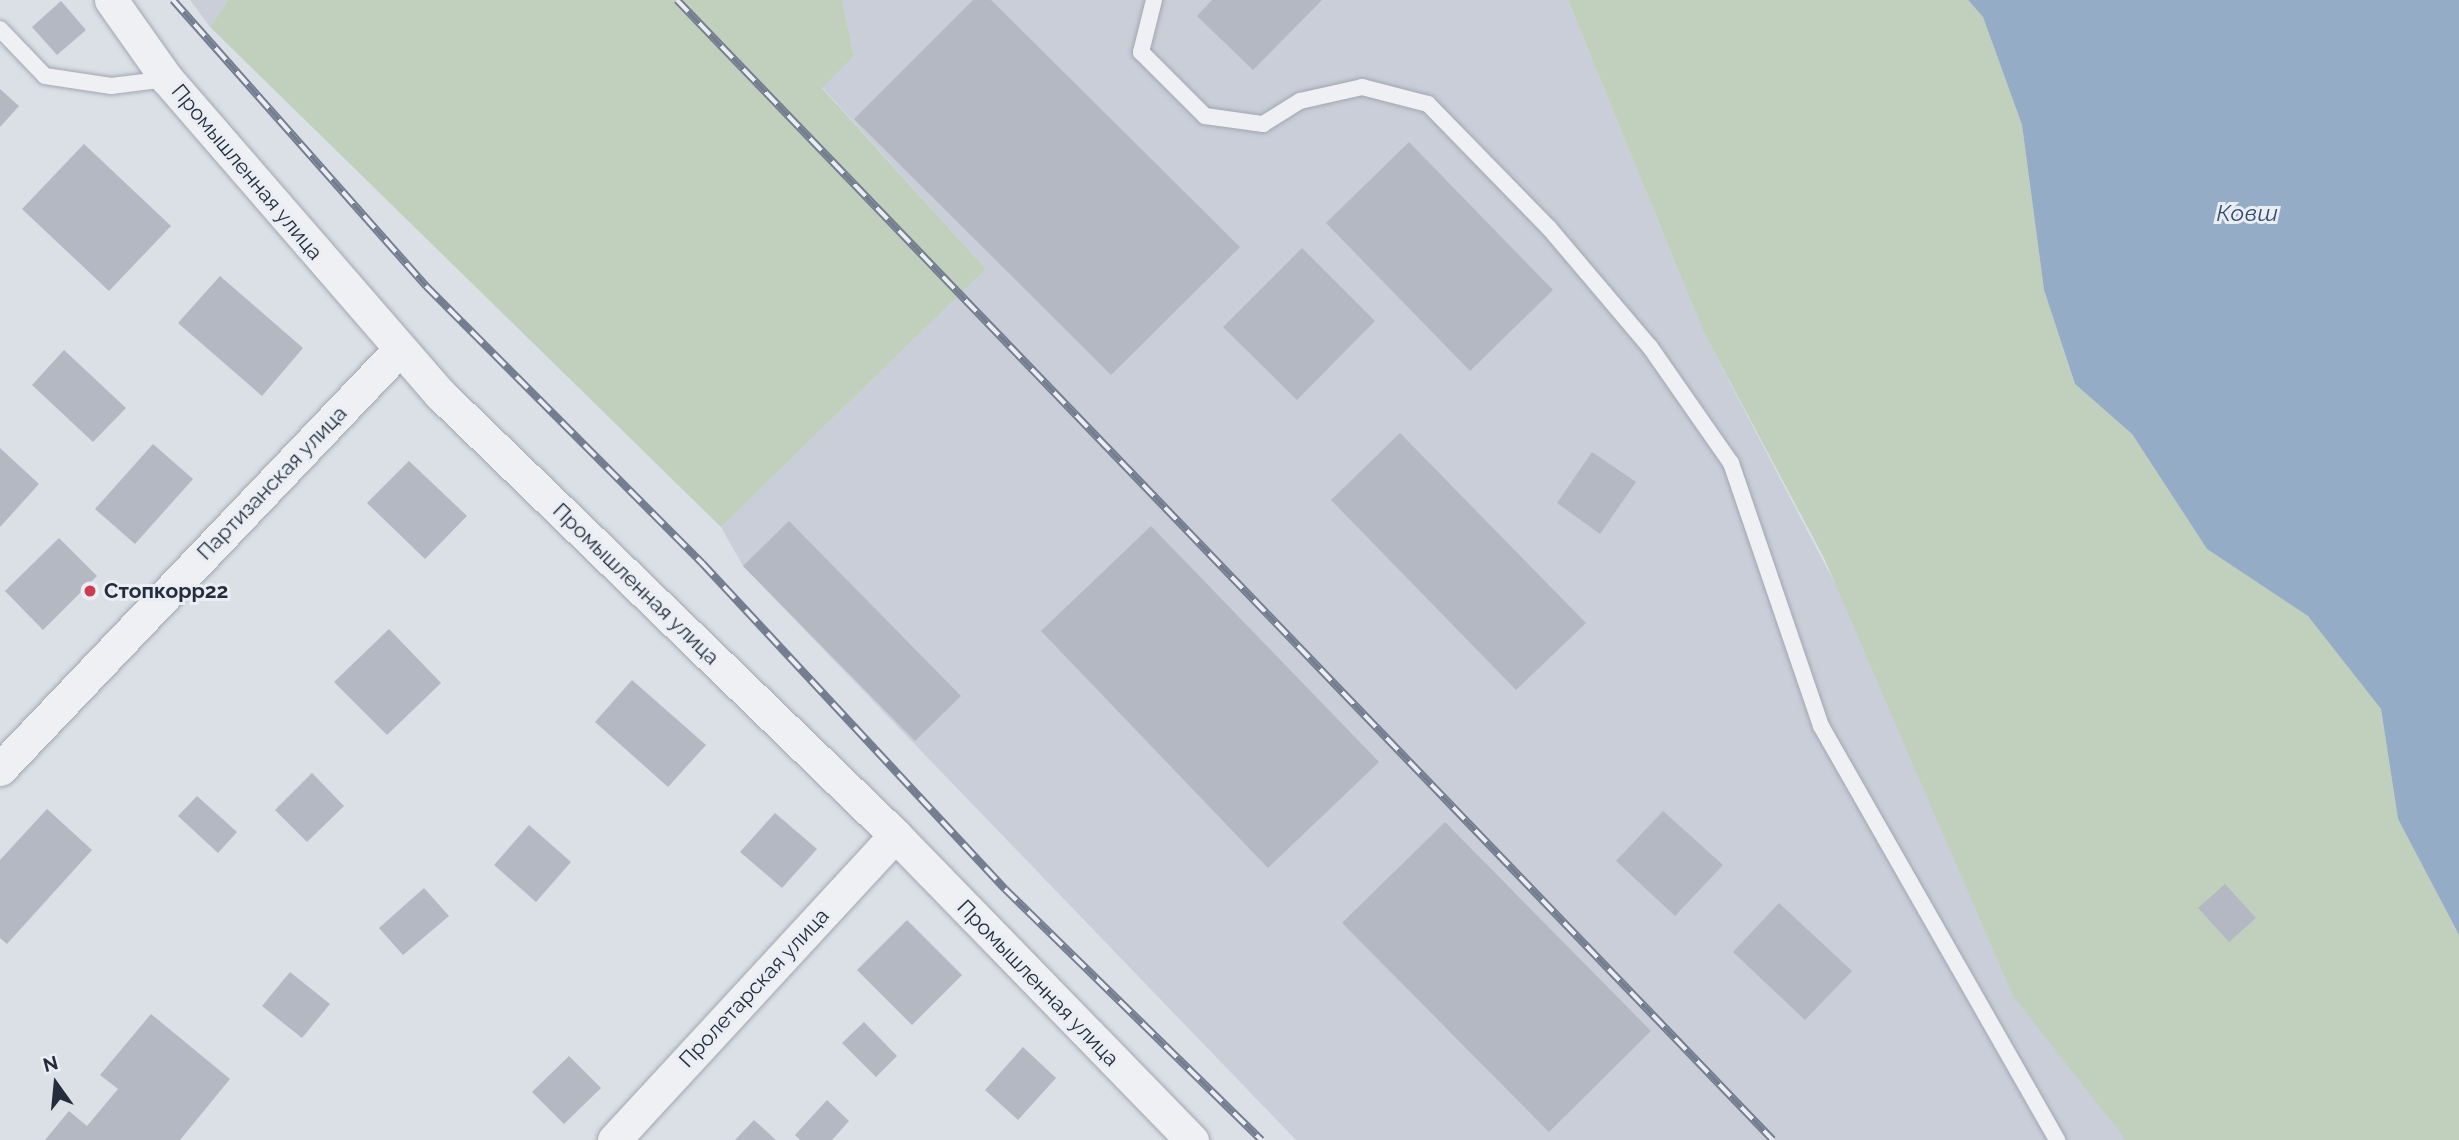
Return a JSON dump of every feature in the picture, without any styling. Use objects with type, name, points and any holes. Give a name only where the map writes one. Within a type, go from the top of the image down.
[{"type":"street","name":"Промышленная улица","points":[[111,0],[167,79],[398,350],[895,835],[1192,1140]]},
{"type":"street","name":"Партизанская улица","points":[[0,769],[398,350]]},
{"type":"street","name":"Пролетарская улица","points":[[614,1140],[895,835]]},
{"type":"lane","points":[[1154,0],[1141,52],[1205,116],[1263,124],[1300,101],[1362,87],[1428,104],[1549,228],[1650,347],[1731,463],[1821,726],[2057,1140]]},
{"type":"lane","points":[[0,29],[45,76],[111,86],[167,79]]},
{"type":"shaded area","points":[[190,0],[228,0],[210,27]]},
{"type":"shaded area","points":[[842,0],[1568,0],[1703,331],[2126,1140],[1296,1140],[743,566],[721,527],[986,269],[822,87],[854,56]]},
{"type":"green space","points":[[228,0],[842,0],[854,56],[822,88],[986,269],[721,527],[210,27]]},
{"type":"green space","points":[[1568,0],[1968,0],[1983,17],[2022,125],[2044,290],[2075,384],[2132,434],[2207,549],[2309,616],[2381,709],[2398,819],[2459,935],[2459,1140],[2126,1140],[2013,996],[1824,558],[1703,331]]},
{"type":"water","name":"Ковш","points":[[1968,0],[2459,0],[2459,935],[2398,819],[2381,709],[2308,616],[2207,549],[2132,434],[2075,384],[2044,290],[2022,125],[1983,17]]},
{"type":"building","points":[[973,0],[991,0],[1240,247],[1111,375],[854,119]]},
{"type":"building","points":[[1212,0],[1322,0],[1253,70],[1197,16]]},
{"type":"building","points":[[61,1],[86,30],[57,55],[32,27]]},
{"type":"building","points":[[0,89],[19,106],[0,127]]},
{"type":"building","points":[[1409,142],[1553,290],[1470,371],[1326,223]]},
{"type":"building","points":[[84,144],[171,226],[109,291],[22,209]]},
{"type":"building","points":[[1302,248],[1375,321],[1297,400],[1223,327]]},
{"type":"building","points":[[220,276],[303,348],[262,396],[178,323]]},
{"type":"building","points":[[64,350],[126,408],[93,442],[32,385]]},
{"type":"building","points":[[1400,433],[1586,623],[1516,690],[1331,500]]},
{"type":"building","points":[[153,444],[193,479],[135,544],[95,509]]},
{"type":"building","points":[[0,448],[39,484],[0,527]]},
{"type":"building","points":[[1592,452],[1636,482],[1600,534],[1557,503]]},
{"type":"building","points":[[409,461],[467,516],[425,559],[367,503]]},
{"type":"building","points":[[789,521],[961,696],[915,741],[743,566]]},
{"type":"building","points":[[1151,526],[1379,762],[1268,868],[1041,631]]},
{"type":"building","points":[[59,538],[97,576],[43,630],[5,591]]},
{"type":"building","points":[[389,629],[441,683],[387,735],[334,682]]},
{"type":"building","points":[[632,680],[706,745],[668,787],[595,722]]},
{"type":"building","points":[[312,773],[344,806],[307,842],[275,810]]},
{"type":"building","points":[[197,796],[237,832],[218,853],[178,816]]},
{"type":"building","points":[[47,809],[92,850],[7,944],[0,938],[0,860]]},
{"type":"building","points":[[1663,811],[1723,865],[1675,916],[1616,861]]},
{"type":"building","points":[[775,813],[817,849],[782,888],[740,852]]},
{"type":"building","points":[[1445,822],[1651,1031],[1549,1132],[1342,923]]},
{"type":"building","points":[[529,825],[571,862],[536,902],[494,865]]},
{"type":"building","points":[[2225,884],[2256,918],[2229,942],[2198,908]]},
{"type":"building","points":[[424,888],[449,916],[403,955],[379,928]]},
{"type":"building","points":[[1779,903],[1852,971],[1805,1020],[1733,952]]},
{"type":"building","points":[[907,920],[962,975],[912,1025],[857,970]]},
{"type":"building","points":[[290,972],[330,1004],[302,1038],[262,1006]]},
{"type":"building","points":[[151,1014],[230,1079],[180,1140],[45,1140],[69,1111],[87,1126],[118,1089],[100,1075]]},
{"type":"building","points":[[864,1022],[897,1056],[876,1077],[842,1043]]},
{"type":"building","points":[[1023,1047],[1056,1078],[1018,1120],[985,1090]]},
{"type":"building","points":[[569,1056],[601,1088],[564,1124],[532,1092]]},
{"type":"building","points":[[827,1100],[849,1121],[832,1140],[800,1140],[795,1135]]},
{"type":"building","points":[[754,1120],[776,1140],[735,1140]]},
{"type":"railway","points":[[173,0],[426,286],[702,563],[1005,889],[1261,1140]]},
{"type":"railway","points":[[677,0],[1773,1140]]},
{"type":"place","name":"Стопкорр22","points":[[90,591]]}]
